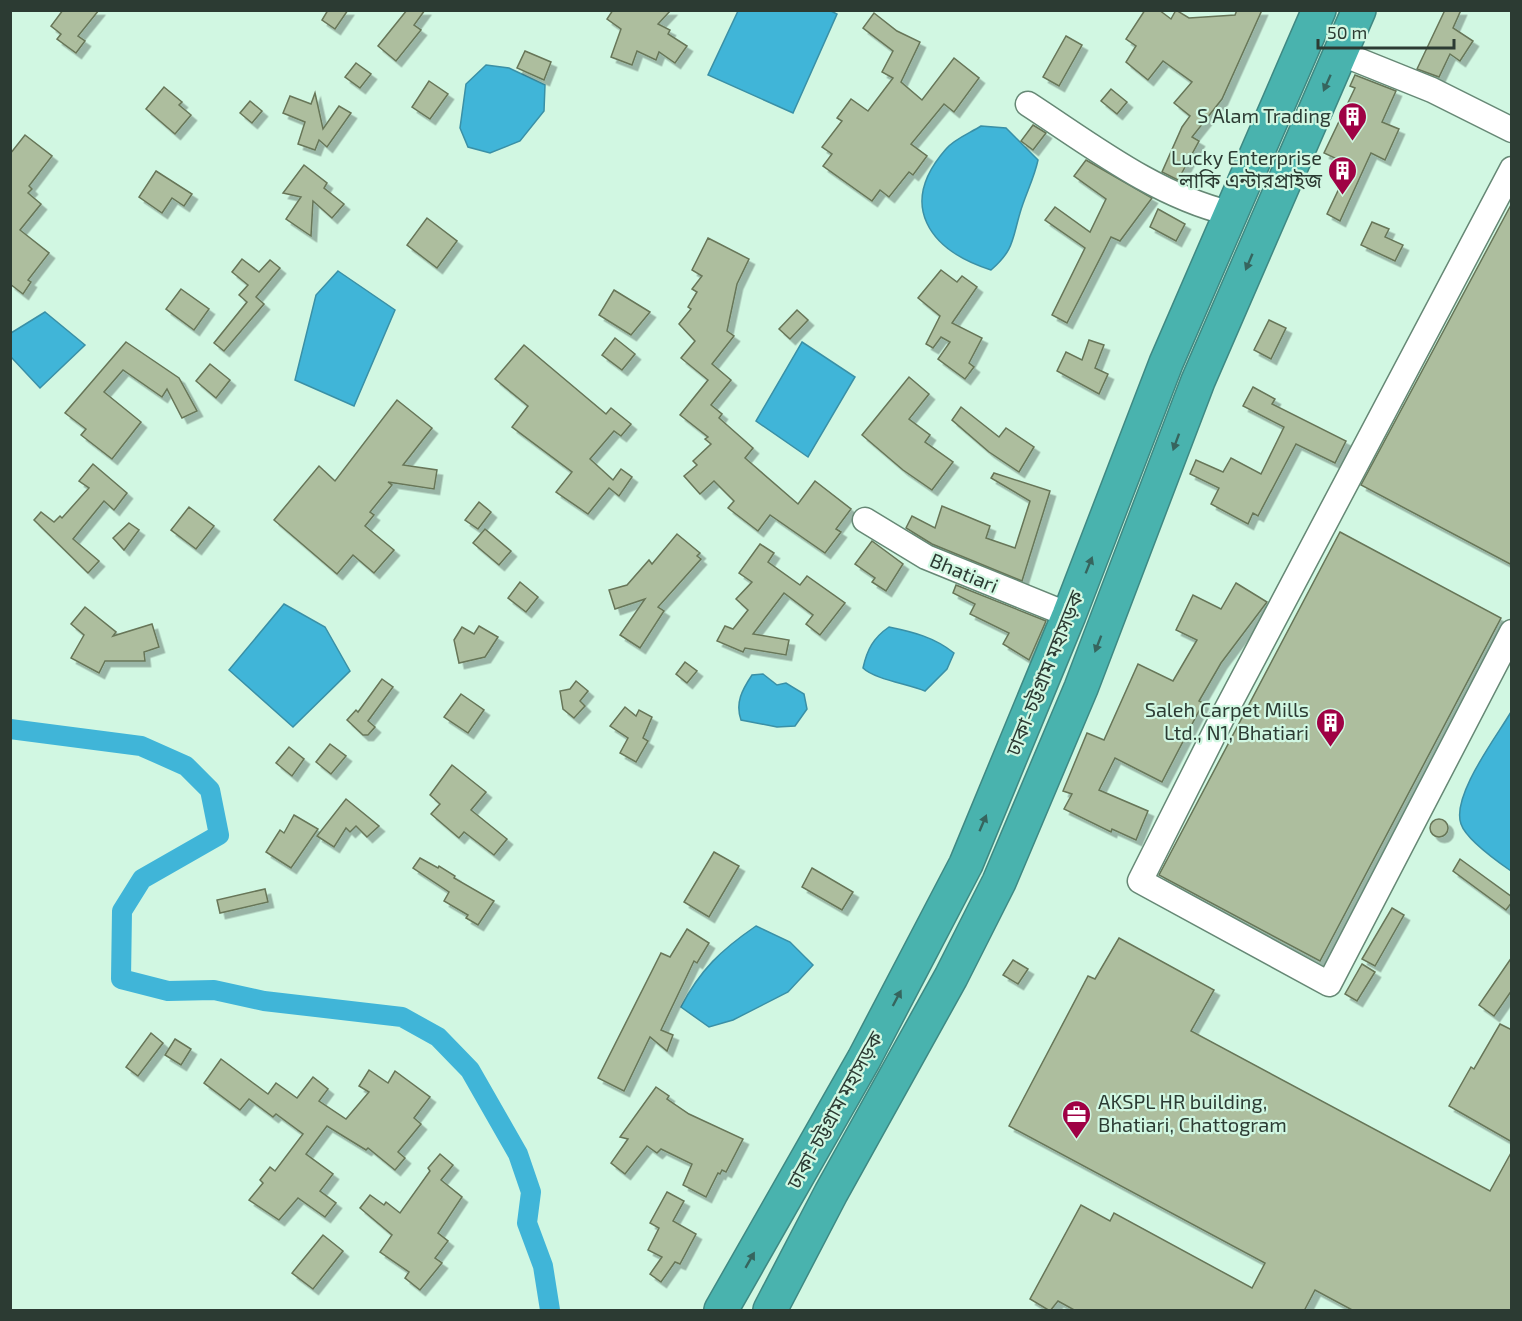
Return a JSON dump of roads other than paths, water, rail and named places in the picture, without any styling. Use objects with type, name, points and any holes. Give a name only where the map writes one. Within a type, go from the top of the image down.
[{"type":"highway","name":"ঢাকা-চট্টগ্রাম মহাসড়ক","points":[[721,1311],[864,1059],[966,864],[1069,615],[1166,363],[1229,213],[1319,10]]},
{"type":"highway","name":"ঢাকা-চট্টগ্রাম মহাসড়ক","points":[[770,1311],[831,1193],[951,977],[999,882],[1082,688],[1198,381],[1359,10]]},
{"type":"street","points":[[1340,53],[1432,90],[1512,130]]},
{"type":"street","points":[[1028,104],[1129,170],[1208,208],[1229,213]]},
{"type":"street","points":[[1512,169],[1222,718],[1140,881],[1329,984],[1512,632]]},
{"type":"street","name":"Bhatiari","points":[[865,520],[926,557],[1069,615]]},
{"type":"water","points":[[738,11],[831,11],[837,14],[793,113],[708,75]]},
{"type":"water","points":[[486,65],[509,68],[545,85],[544,111],[520,141],[490,153],[468,147],[460,128],[466,84]]},
{"type":"water","points":[[981,126],[1006,128],[1038,160],[1011,244],[999,263],[991,270],[951,251],[937,238],[927,223],[922,207],[924,189],[931,169],[949,145]]},
{"type":"water","points":[[338,271],[395,310],[354,406],[295,380],[316,295]]},
{"type":"water","points":[[45,312],[85,345],[40,388],[11,357],[11,333]]},
{"type":"water","points":[[802,342],[855,377],[808,457],[756,421]]},
{"type":"water","points":[[284,604],[325,627],[350,671],[293,727],[229,670]]},
{"type":"water","points":[[889,627],[931,639],[954,653],[947,669],[925,691],[883,678],[863,668],[872,645]]},
{"type":"water","points":[[763,674],[777,685],[786,683],[804,694],[807,709],[795,726],[777,727],[741,720],[739,702],[743,691],[752,675]]},
{"type":"water","points":[[1511,712],[1511,871],[1469,836],[1461,824],[1460,812],[1463,798],[1477,766]]},
{"type":"water","points":[[756,926],[790,942],[813,965],[788,992],[733,1020],[709,1027],[681,1007],[696,982],[712,962]]},
{"type":"waterway","points":[[10,729],[141,746],[186,766],[210,790],[219,835],[142,879],[122,911],[121,979],[168,991],[214,990],[264,1001],[402,1017],[438,1037],[470,1070],[518,1154],[531,1192],[527,1223],[543,1266],[550,1310]]},
{"type":"place","name":"S Alam Trading","points":[[1352,142]]},
{"type":"place","name":"Lucky Enterprise লাকি এন্টারপ্রাইজ","points":[[1343,196]]},
{"type":"place","name":"Saleh Carpet Mills Ltd., N1, Bhatiari","points":[[1330,748]]},
{"type":"place","name":"AKSPL HR building, Bhatiari, Chattogram","points":[[1077,1140]]}]
